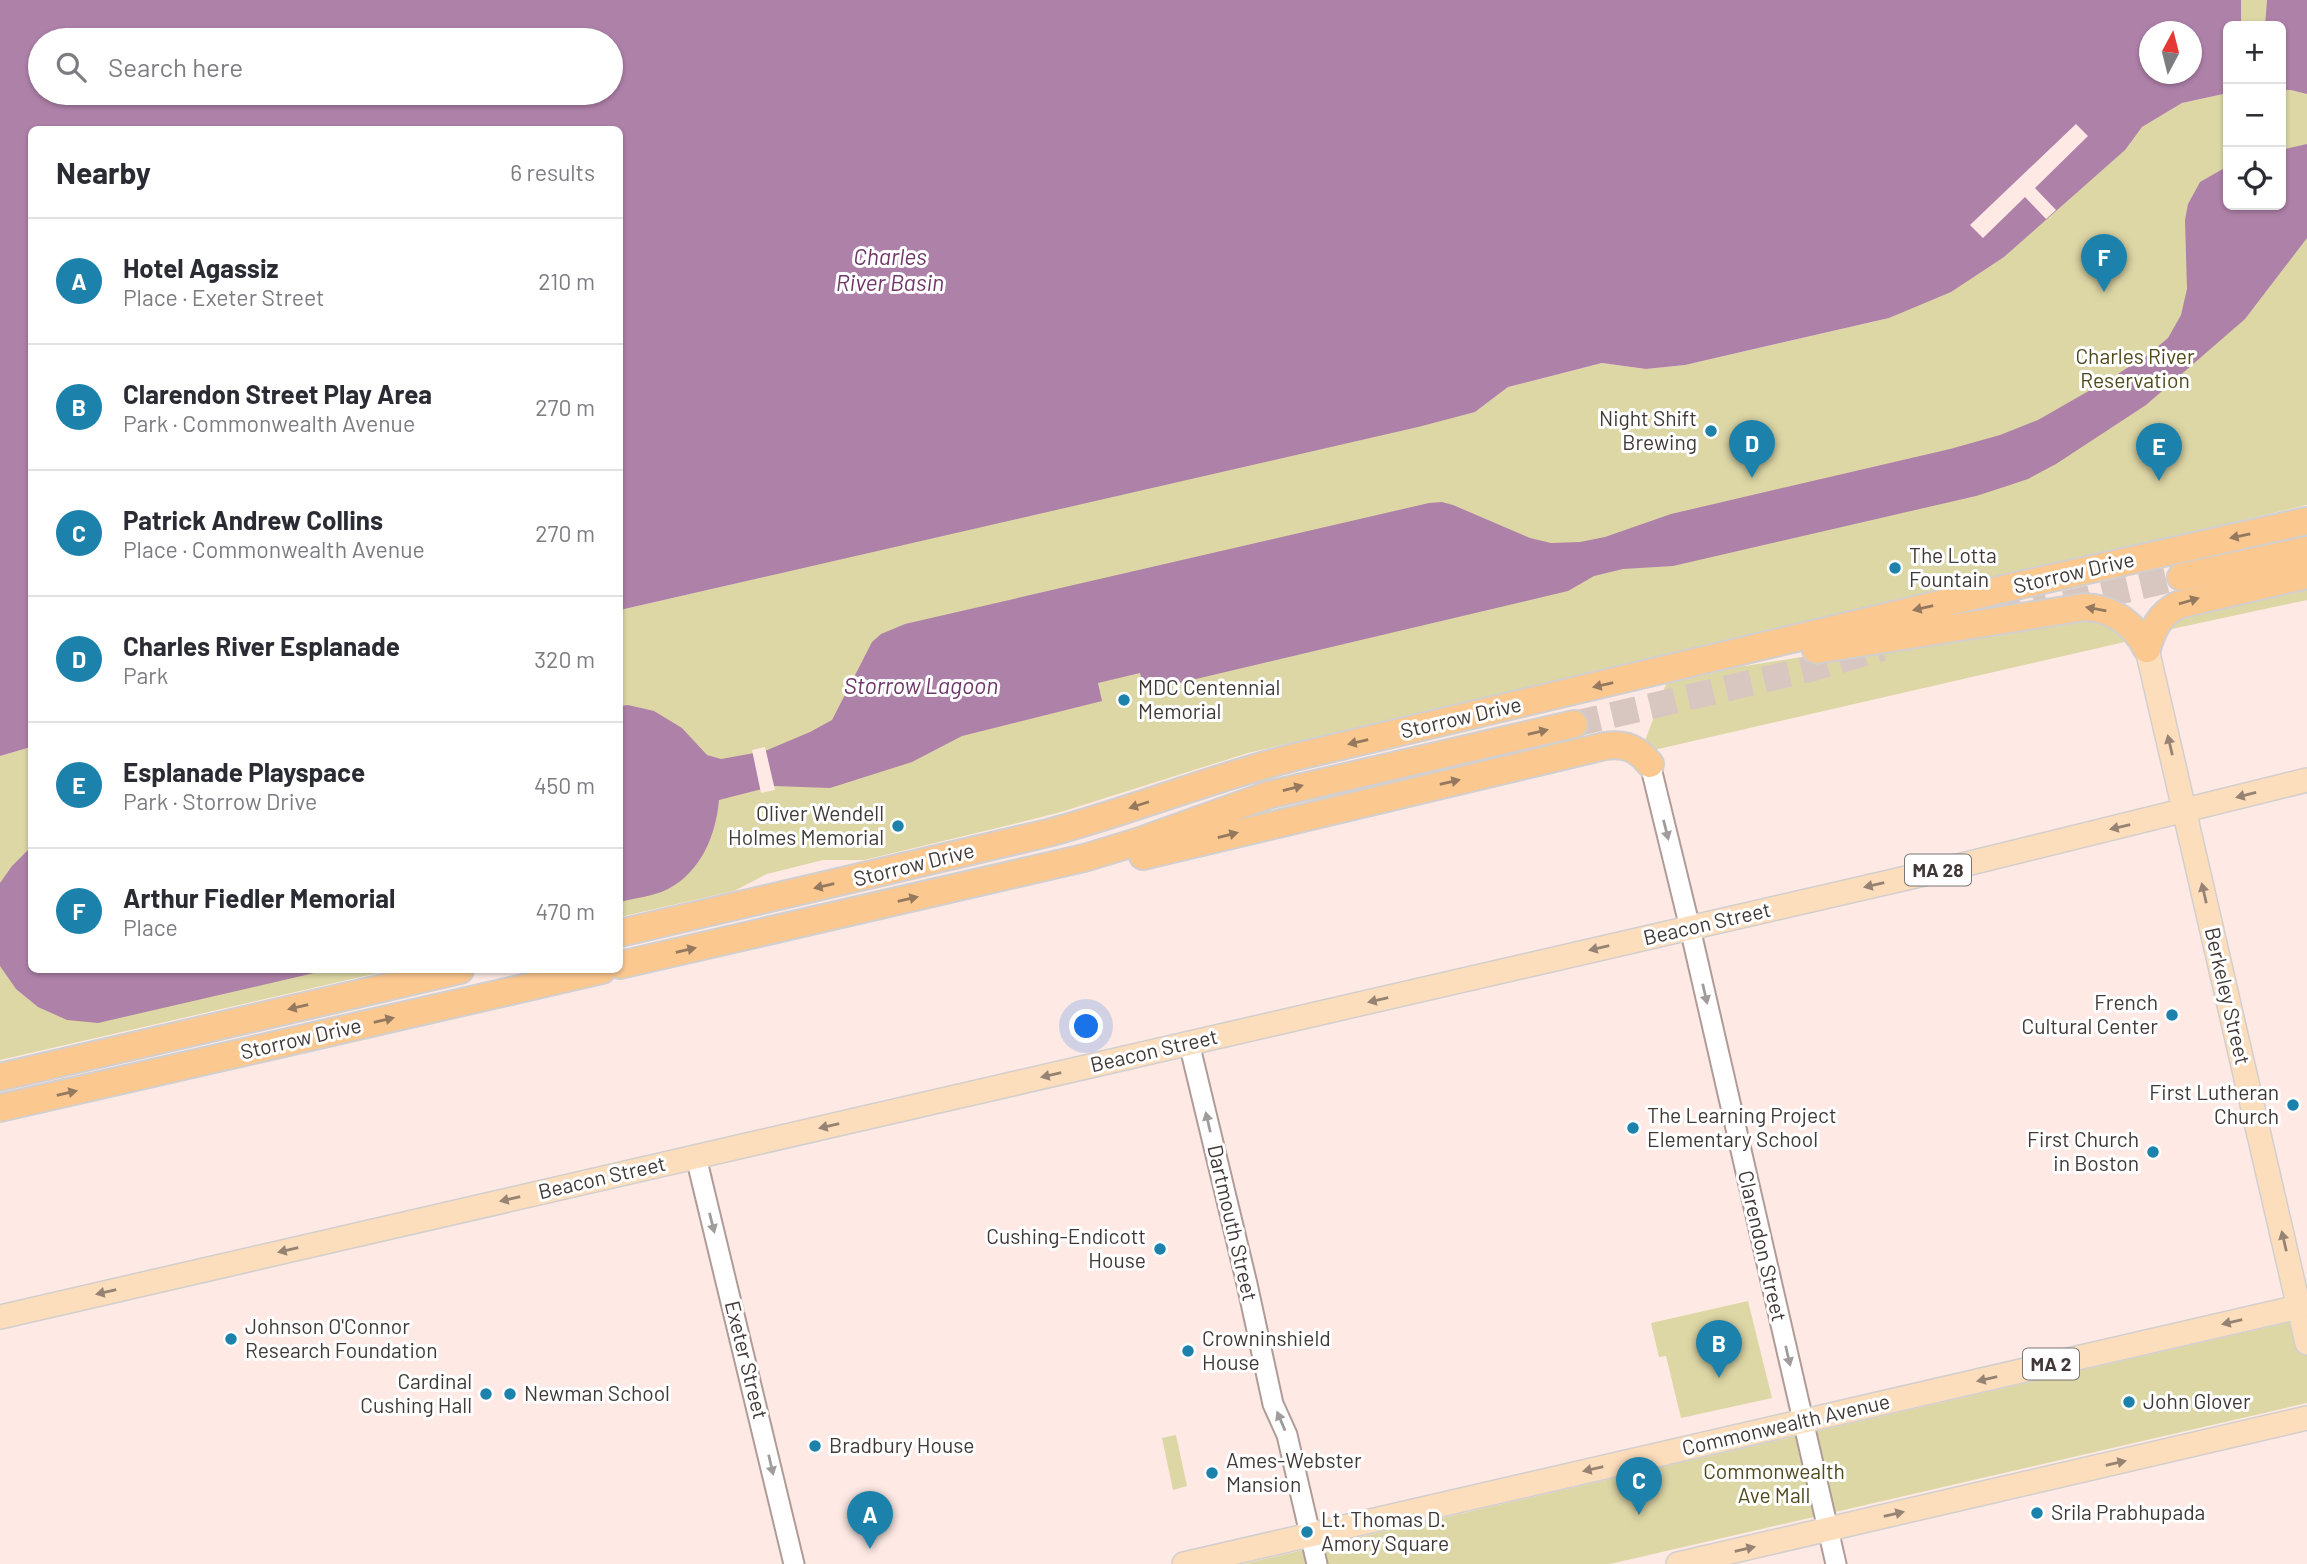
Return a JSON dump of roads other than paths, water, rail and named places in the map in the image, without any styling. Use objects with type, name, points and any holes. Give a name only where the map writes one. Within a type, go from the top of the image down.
[{"type":"highway","name":"Storrow Drive","points":[[623,932],[1061,829],[1283,760],[2007,588],[2307,521]]},
{"type":"highway","points":[[2181,577],[2307,550]]},
{"type":"highway","points":[[2147,649],[2159,621],[2178,604],[2307,575]]},
{"type":"highway","points":[[1670,669],[1744,662],[2079,607],[2102,609],[2120,618],[2134,629],[2147,649]]},
{"type":"highway","name":"Storrow Drive","points":[[623,964],[1109,851],[1268,795],[1574,724]]},
{"type":"highway","points":[[1017,874],[1119,862],[1605,746],[1618,744],[1632,747],[1650,764]]},
{"type":"highway","name":"Storrow Drive","points":[[0,1077],[447,973]]},
{"type":"highway","name":"Storrow Drive","points":[[0,1108],[588,973]]},
{"type":"main road","name":"Berkeley Street","points":[[2147,649],[2303,1306],[2307,1342]]},
{"type":"main road","name":"Clarendon Street","points":[[1650,764],[1836,1564]]},
{"type":"main road","name":"Beacon Street","points":[[0,1317],[1690,928],[2307,780]]},
{"type":"main road","name":"Dartmouth Street","points":[[1189,1043],[1273,1404],[1287,1435],[1318,1564]]},
{"type":"main road","name":"Exeter Street","points":[[696,1157],[794,1564]]},
{"type":"main road","name":"Commonwealth Avenue","points":[[1184,1564],[2303,1306]]},
{"type":"main road","points":[[1678,1564],[2307,1418]]},
{"type":"water","name":"Charles River Basin","points":[[0,0],[2241,0],[2241,21],[2223,21],[2223,94],[2182,103],[2142,127],[2125,150],[2004,257],[1951,292],[1889,318],[1685,365],[1646,369],[1602,363],[1508,387],[1475,412],[1418,427],[623,609],[623,126],[28,126],[28,748],[0,756]]},
{"type":"water","points":[[2267,0],[2307,0],[2307,94],[2286,90],[2286,21],[2265,21]]},
{"type":"water","name":"Storrow Lagoon","points":[[2307,144],[2307,238],[2245,319],[2146,405],[2056,464],[2028,479],[1976,496],[1673,566],[1623,569],[1594,576],[1568,591],[1145,691],[1140,673],[1098,683],[1102,701],[962,736],[912,762],[830,788],[774,786],[719,800],[710,839],[698,863],[689,873],[668,889],[623,901],[623,706],[654,711],[682,728],[707,755],[721,759],[765,751],[832,720],[872,642],[881,634],[905,624],[1429,503],[1453,505],[1530,538],[1551,543],[1580,542],[1605,537],[1671,514],[2000,435],[2038,420],[2113,377],[2168,338],[2181,315],[2187,289],[2185,220],[2188,204],[2200,182],[2223,169],[2223,210],[2286,210],[2286,149]]},
{"type":"water","points":[[28,850],[28,973],[314,973],[98,1023],[67,1020],[38,1007],[16,989],[0,966],[0,883]]},
{"type":"tunnel","points":[[2065,604],[2181,577]]},
{"type":"tunnel","points":[[1958,621],[2042,588]]},
{"type":"tunnel","points":[[1574,724],[1810,669],[1882,648]]},
{"type":"place","name":"Arthur Fiedler Memorial","points":[[2104,292]]},
{"type":"place","name":"Night Shift Brewing","points":[[1711,431]]},
{"type":"place","name":"Charles River Esplanade","points":[[1752,478]]},
{"type":"place","name":"Esplanade Playspace","points":[[2159,481]]},
{"type":"place","name":"The Lotta Fountain","points":[[1895,568]]},
{"type":"place","name":"MDC Centennial Memorial","points":[[1124,700]]},
{"type":"place","name":"Oliver Wendell Holmes Memorial","points":[[898,826]]},
{"type":"place","name":"French Cultural Center","points":[[2172,1015]]},
{"type":"place","name":"First Lutheran Church","points":[[2293,1105]]},
{"type":"place","name":"The Learning Project Elementary School","points":[[1633,1128]]},
{"type":"place","name":"First Church in Boston","points":[[2153,1152]]},
{"type":"place","name":"Cushing-Endicott House","points":[[1160,1249]]},
{"type":"place","name":"Johnson O'Connor Research Foundation","points":[[231,1339]]},
{"type":"place","name":"Crowninshield House","points":[[1188,1351]]},
{"type":"place","name":"Clarendon Street Play Area","points":[[1719,1378]]},
{"type":"place","name":"Cardinal Cushing Hall","points":[[486,1394]]},
{"type":"place","name":"Newman School","points":[[510,1394]]},
{"type":"place","name":"John Glover","points":[[2129,1402]]},
{"type":"place","name":"Bradbury House","points":[[815,1446]]},
{"type":"place","name":"Ames-Webster Mansion","points":[[1212,1473]]},
{"type":"place","name":"Srila Prabhupada","points":[[2037,1513]]},
{"type":"place","name":"Patrick Andrew Collins","points":[[1639,1515]]},
{"type":"place","name":"Lt. Thomas D. Amory Square","points":[[1307,1532]]},
{"type":"place","name":"Hotel Agassiz","points":[[870,1549]]},
{"type":"park label","name":"Charles River Reservation","points":[[2135,369]]},
{"type":"park label","name":"Commonwealth Ave Mall","points":[[1774,1484]]}]
